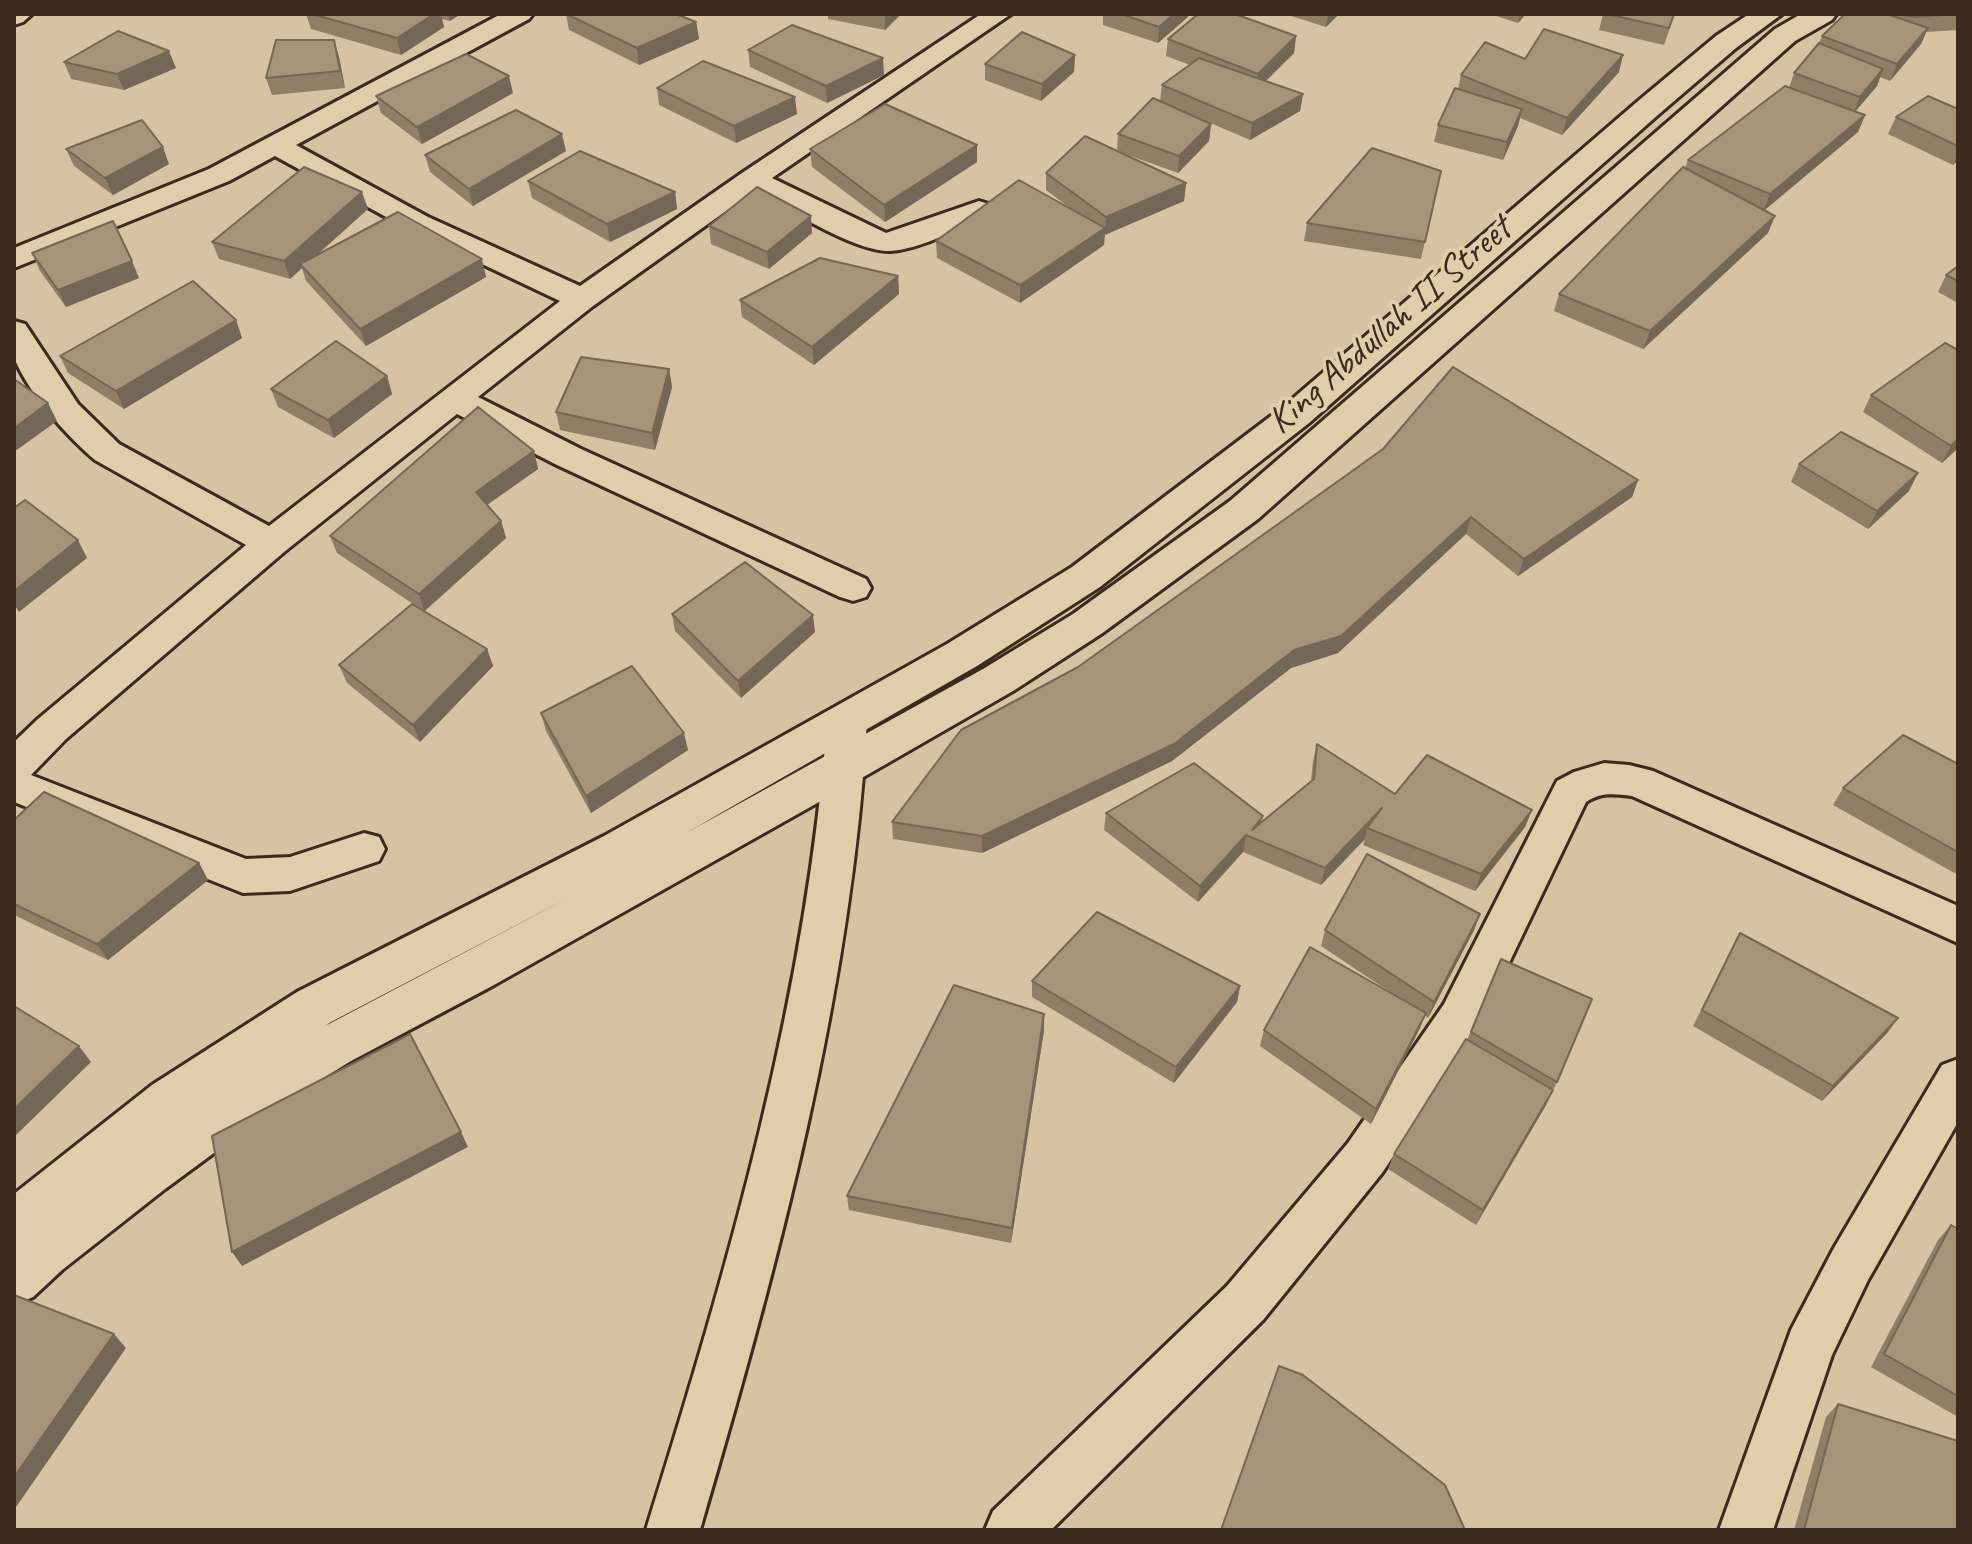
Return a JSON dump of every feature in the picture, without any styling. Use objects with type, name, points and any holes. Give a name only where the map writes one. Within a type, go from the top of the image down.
[{"type":"main road","name":"King Abdullah II Street","points":[[980,668],[1086,577],[1296,415],[1704,61],[1768,14]]},
{"type":"main road","name":"King Abdullah II Street","points":[[980,668],[1087,624],[1244,510],[1785,35],[1822,14]]},
{"type":"main road","points":[[14,1227],[170,1101],[314,1007],[620,849],[847,721],[980,668]]},
{"type":"main road","points":[[14,1279],[43,1252],[146,1172],[261,1089],[333,1046],[477,971],[844,767],[980,668]]},
{"type":"street","points":[[14,259],[219,175],[520,14]]},
{"type":"street","points":[[14,767],[52,729],[271,543],[582,299],[752,179],[998,14]]},
{"type":"street","points":[[277,146],[418,223],[582,299]]},
{"type":"street","points":[[752,179],[866,237],[886,242],[979,210]]},
{"type":"street","points":[[14,331],[50,392],[83,434],[107,452],[271,543]]},
{"type":"street","points":[[453,398],[569,457],[853,588]]},
{"type":"street","points":[[673,1530],[722,1368],[796,1076],[833,859],[847,721]]},
{"type":"street","points":[[1012,1530],[1245,1303],[1365,1158],[1460,1018],[1571,792],[1587,780],[1614,778],[1639,782],[1958,925]]},
{"type":"street","points":[[14,785],[243,876],[280,878],[300,874],[364,849]]},
{"type":"street","points":[[1746,1530],[1809,1348],[1851,1264],[1958,1079]]},
{"type":"building","points":[[312,14],[434,14],[397,38]]},
{"type":"building","points":[[566,14],[676,14],[696,22],[637,48]]},
{"type":"building","points":[[1121,14],[1174,14],[1159,27]]},
{"type":"building","points":[[1198,14],[1235,14],[1296,36],[1258,74],[1168,39]]},
{"type":"building","points":[[1607,14],[1674,14],[1669,28]]},
{"type":"building","points":[[1845,14],[1887,14],[1928,28],[1897,64],[1822,36]]},
{"type":"building","points":[[1895,14],[1958,14],[1915,17]]},
{"type":"building","points":[[792,25],[883,58],[826,86],[748,50]]},
{"type":"building","points":[[1544,29],[1623,55],[1567,118],[1461,75],[1485,42],[1525,59]]},
{"type":"building","points":[[118,31],[169,51],[117,74],[64,62]]},
{"type":"building","points":[[1022,32],[1075,55],[1042,84],[985,64]]},
{"type":"building","points":[[276,40],[334,40],[340,71],[266,78]]},
{"type":"building","points":[[1819,43],[1883,69],[1860,97],[1794,73]]},
{"type":"building","points":[[466,54],[509,76],[417,127],[376,96]]},
{"type":"building","points":[[1199,58],[1303,94],[1252,123],[1162,85]]},
{"type":"building","points":[[703,61],[795,97],[734,126],[657,88]]},
{"type":"building","points":[[1785,86],[1865,115],[1770,194],[1688,160]]},
{"type":"building","points":[[1455,88],[1522,109],[1507,142],[1438,125]]},
{"type":"building","points":[[1928,96],[1958,109],[1958,146],[1896,117]]},
{"type":"building","points":[[1153,98],[1211,124],[1179,156],[1118,134]]},
{"type":"building","points":[[885,104],[977,145],[884,205],[810,149]]},
{"type":"building","points":[[516,110],[562,134],[469,189],[425,155]]},
{"type":"building","points":[[142,120],[163,147],[105,178],[66,149]]},
{"type":"building","points":[[1085,136],[1186,183],[1106,217],[1046,173]]},
{"type":"building","points":[[1372,148],[1441,171],[1425,242],[1307,223]]},
{"type":"building","points":[[580,151],[675,192],[607,224],[528,181]]},
{"type":"building","points":[[304,167],[362,192],[284,261],[212,242]]},
{"type":"building","points":[[1683,167],[1775,216],[1650,331],[1559,294]]},
{"type":"building","points":[[1019,180],[1105,228],[1020,285],[936,241]]},
{"type":"building","points":[[757,187],[811,216],[767,252],[709,226]]},
{"type":"building","points":[[398,212],[482,259],[360,329],[300,264]]},
{"type":"building","points":[[113,221],[132,261],[58,290],[32,253]]},
{"type":"building","points":[[820,258],[898,276],[812,347],[740,300]]},
{"type":"building","points":[[1958,266],[1958,281],[1946,275]]},
{"type":"building","points":[[193,281],[236,320],[116,391],[60,356]]},
{"type":"building","points":[[336,341],[387,376],[328,420],[271,389]]},
{"type":"building","points":[[1945,343],[1958,350],[1958,439],[1951,446],[1871,395]]},
{"type":"building","points":[[581,357],[669,369],[652,433],[556,412]]},
{"type":"building","points":[[1453,367],[1638,480],[1524,559],[1471,517],[1341,636],[1294,650],[1174,744],[982,836],[892,822],[961,730],[1078,667],[1383,449]]},
{"type":"building","points":[[14,379],[48,403],[14,428]]},
{"type":"building","points":[[478,407],[534,451],[476,492],[501,521],[419,594],[330,536]]},
{"type":"building","points":[[1841,432],[1918,473],[1877,511],[1799,464]]},
{"type":"building","points":[[25,500],[78,540],[14,591],[14,508]]},
{"type":"building","points":[[745,562],[813,615],[738,681],[672,614]]},
{"type":"building","points":[[412,604],[487,649],[413,725],[339,665]]},
{"type":"building","points":[[632,666],[684,733],[586,796],[541,713]]},
{"type":"building","points":[[1903,735],[1958,764],[1958,852],[1843,788]]},
{"type":"building","points":[[1317,744],[1395,794],[1427,755],[1532,810],[1481,874],[1367,828],[1382,808],[1325,868],[1246,835],[1200,886],[1106,813],[1194,763],[1263,816],[1252,830],[1314,779]]},
{"type":"building","points":[[44,792],[199,863],[97,944],[14,904],[14,820]]},
{"type":"building","points":[[1367,854],[1480,914],[1434,1002],[1325,930]]},
{"type":"building","points":[[1097,912],[1240,986],[1176,1067],[1032,981]]},
{"type":"building","points":[[1740,933],[1898,1018],[1833,1086],[1702,1010]]},
{"type":"building","points":[[1310,947],[1426,1013],[1376,1109],[1264,1030]]},
{"type":"building","points":[[1501,959],[1592,999],[1557,1082],[1471,1032]]},
{"type":"building","points":[[954,985],[1044,1014],[1012,1228],[847,1196]]},
{"type":"building","points":[[14,1006],[79,1046],[14,1109]]},
{"type":"building","points":[[410,1034],[461,1132],[232,1252],[212,1136]]},
{"type":"building","points":[[1466,1039],[1553,1090],[1483,1210],[1394,1154]]},
{"type":"building","points":[[1951,1225],[1958,1229],[1958,1396],[1884,1354]]},
{"type":"building","points":[[14,1295],[114,1334],[14,1477]]},
{"type":"building","points":[[1279,1366],[1303,1375],[1445,1485],[1465,1530],[1221,1530]]},
{"type":"building","points":[[1838,1404],[1958,1441],[1958,1530],[1804,1530]]}]
